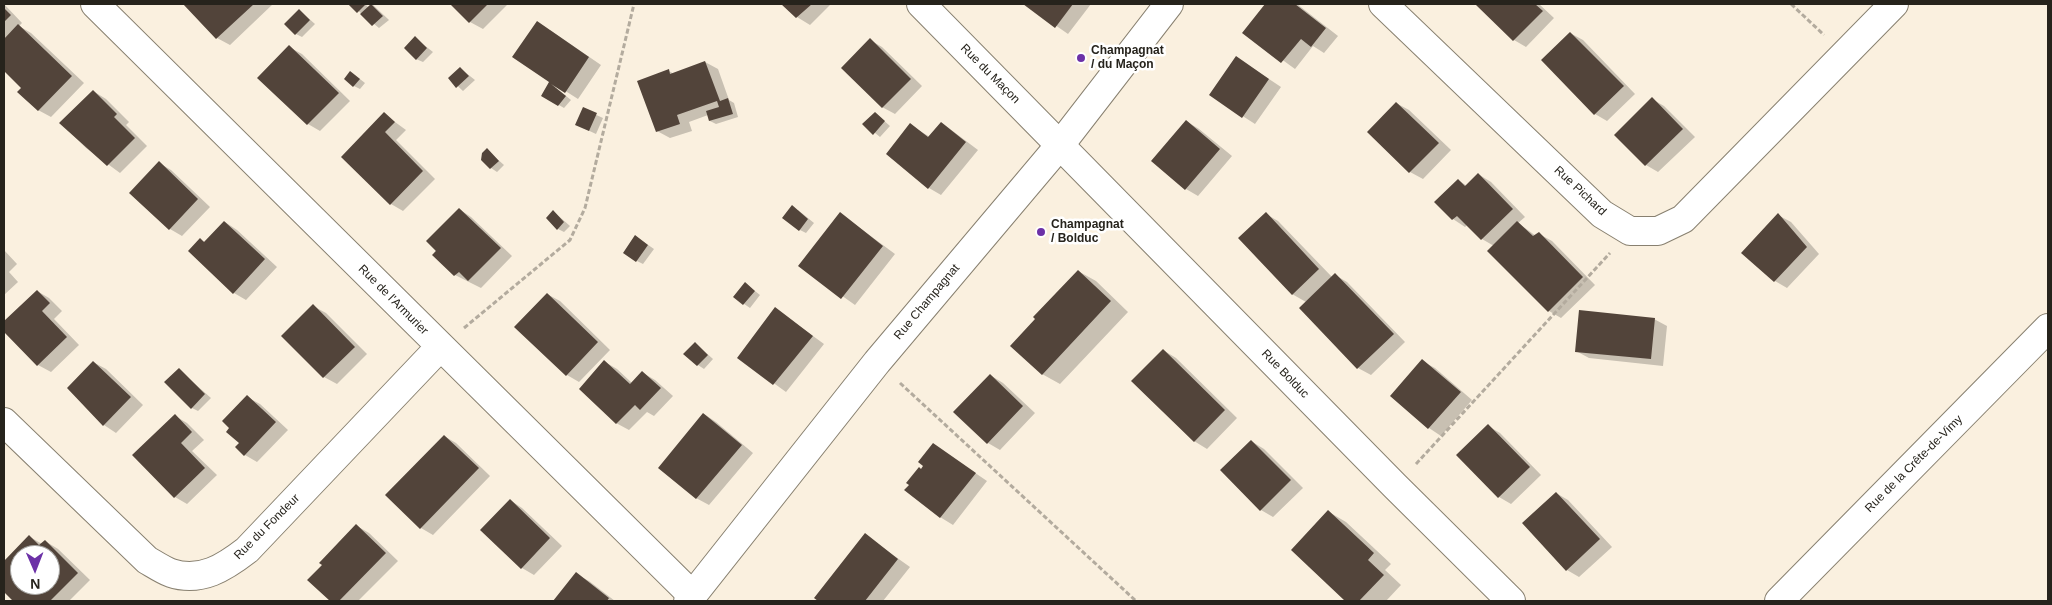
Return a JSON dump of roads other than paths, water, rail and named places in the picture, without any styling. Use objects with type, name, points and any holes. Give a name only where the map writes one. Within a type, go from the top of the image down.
[{"type":"street","name":"Rue de l'Armurier","points":[[95,4],[690,598]]},
{"type":"street","name":"Rue du Maçon","points":[[921,4],[1060,145]]},
{"type":"street","name":"Rue Champagnat","points":[[690,598],[877,362],[1060,145],[1169,4]]},
{"type":"street","name":"Rue Pichard","points":[[1384,4],[1602,214],[1630,231],[1658,231],[1683,219],[1894,4]]},
{"type":"street","name":"Rue Bolduc","points":[[1060,145],[1395,486],[1511,601]]},
{"type":"street","name":"Rue de la Crête-de-Vimy","points":[[1779,601],[2048,328]]},
{"type":"street","name":"Rue du Fondeur","points":[[4,422],[147,560],[172,573],[200,575],[224,568],[247,550],[440,347]]},
{"type":"place","name":"Champagnat / du Maçon","points":[[1081,58]]},
{"type":"place","name":"Champagnat / Bolduc","points":[[1041,232]]}]
